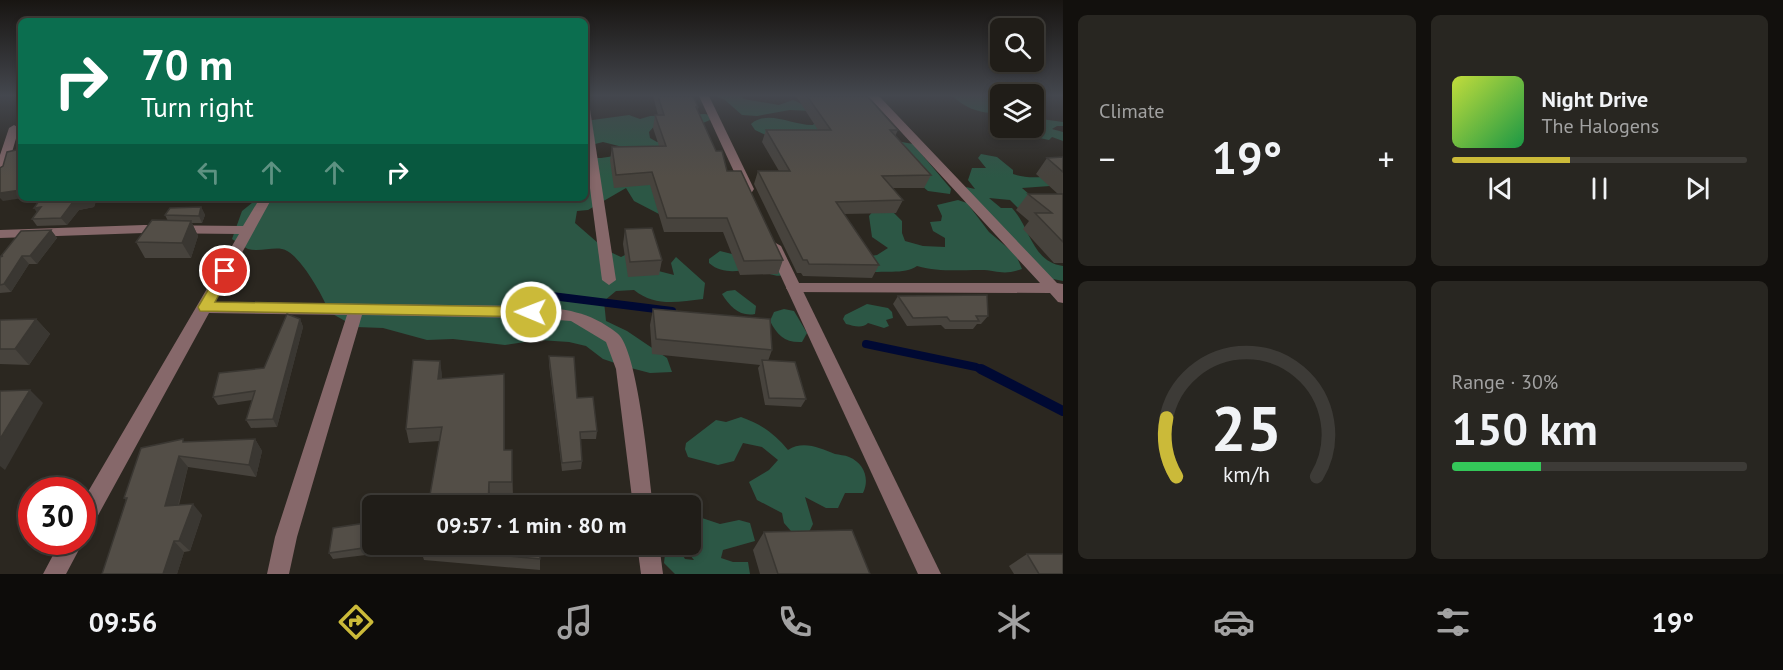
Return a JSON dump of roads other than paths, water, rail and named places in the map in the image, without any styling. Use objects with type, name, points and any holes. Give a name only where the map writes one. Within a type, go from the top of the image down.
[{"type":"street","points":[[717,123],[754,203]]},
{"type":"street","points":[[899,123],[1060,291]]},
{"type":"street","points":[[0,173],[14,128]]},
{"type":"street","points":[[588,130],[609,280]]},
{"type":"street","points":[[96,498],[264,201]]},
{"type":"street","points":[[0,234],[144,229],[247,230]]},
{"type":"street","points":[[769,235],[930,574]]},
{"type":"street","points":[[794,288],[1060,291]]},
{"type":"street","points":[[205,307],[531,312],[574,316],[613,338],[625,369],[642,495]]},
{"type":"street","points":[[278,574],[286,537],[356,310]]},
{"type":"street","points":[[54,574],[65,555]]},
{"type":"street","points":[[649,555],[651,574]]},
{"type":"waterway","points":[[544,295],[672,311]]},
{"type":"waterway","points":[[866,344],[976,367],[984,371]]},
{"type":"waterway","points":[[981,369],[1063,411]]}]
